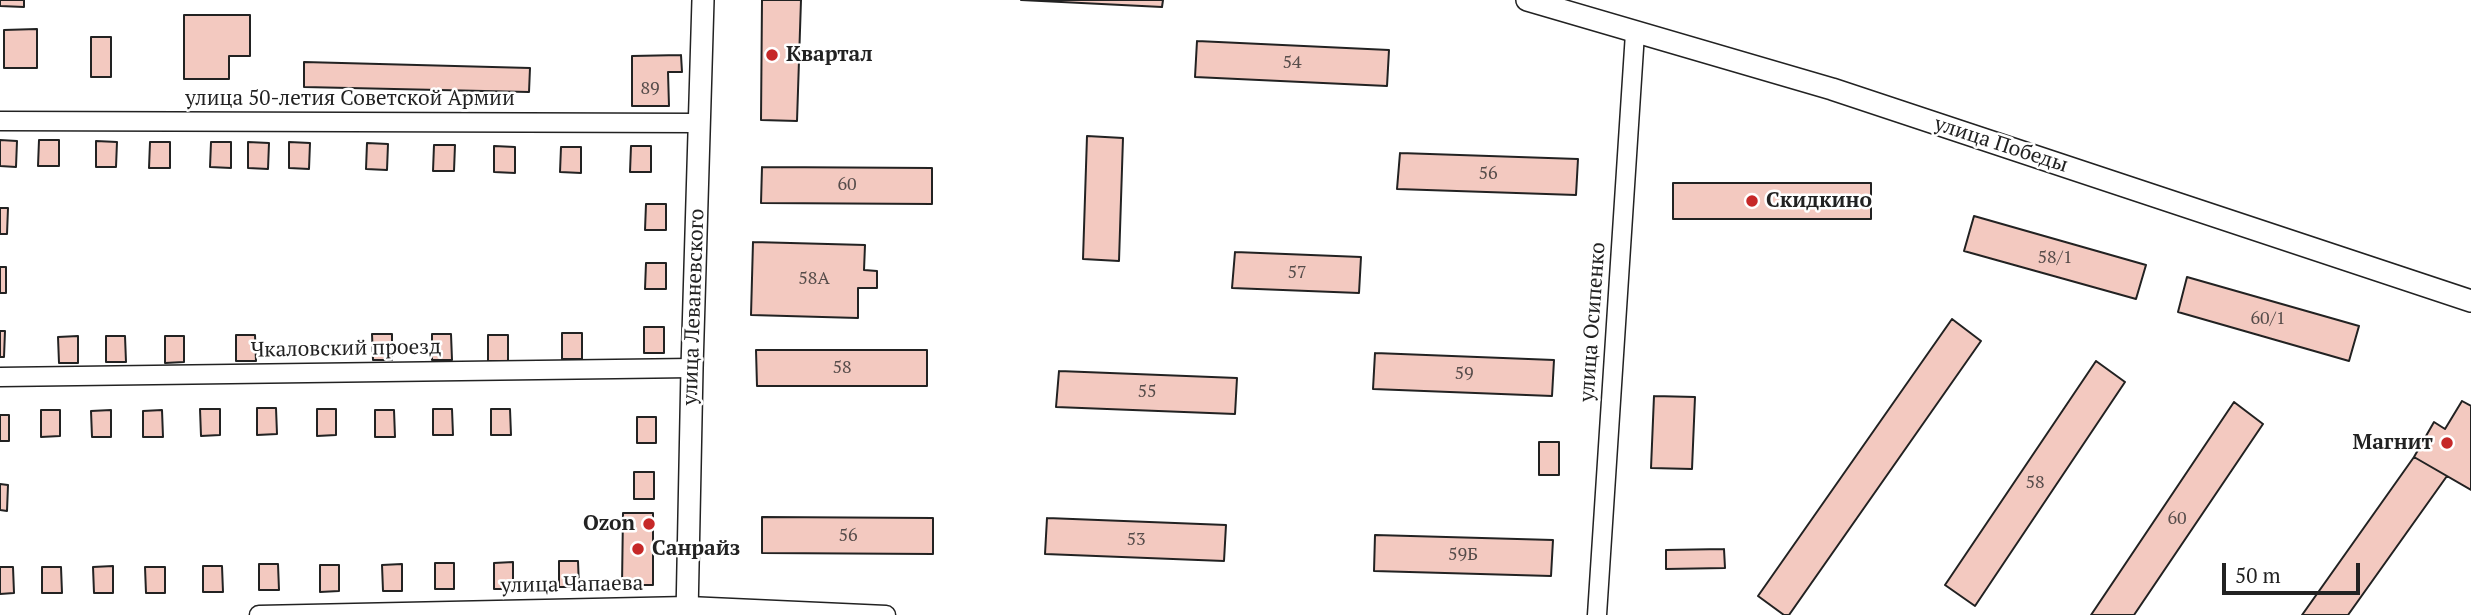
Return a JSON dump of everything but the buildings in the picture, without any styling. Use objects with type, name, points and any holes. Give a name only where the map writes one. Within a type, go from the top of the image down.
[{"type":"street","name":"улица Леваневского","points":[[687,610],[703,0]]},
{"type":"street","name":"улица Победы","points":[[1527,0],[1832,89],[2471,301]]},
{"type":"street","name":"улица Осипенко","points":[[1597,615],[1635,33]]},
{"type":"street","name":"улица 50-летия Советской Армии","points":[[0,121],[699,123]]},
{"type":"street","name":"Чкаловский проезд","points":[[0,377],[692,368]]},
{"type":"street","name":"улица Чапаева","points":[[259,615],[687,610],[886,615]]},
{"type":"place","name":"Квартал","points":[[772,55]]},
{"type":"place","name":"Скидкино","points":[[1752,201]]},
{"type":"place","name":"Магнит","points":[[2447,443]]},
{"type":"place","name":"Ozon","points":[[649,524]]},
{"type":"place","name":"Санрайз","points":[[638,549]]}]
